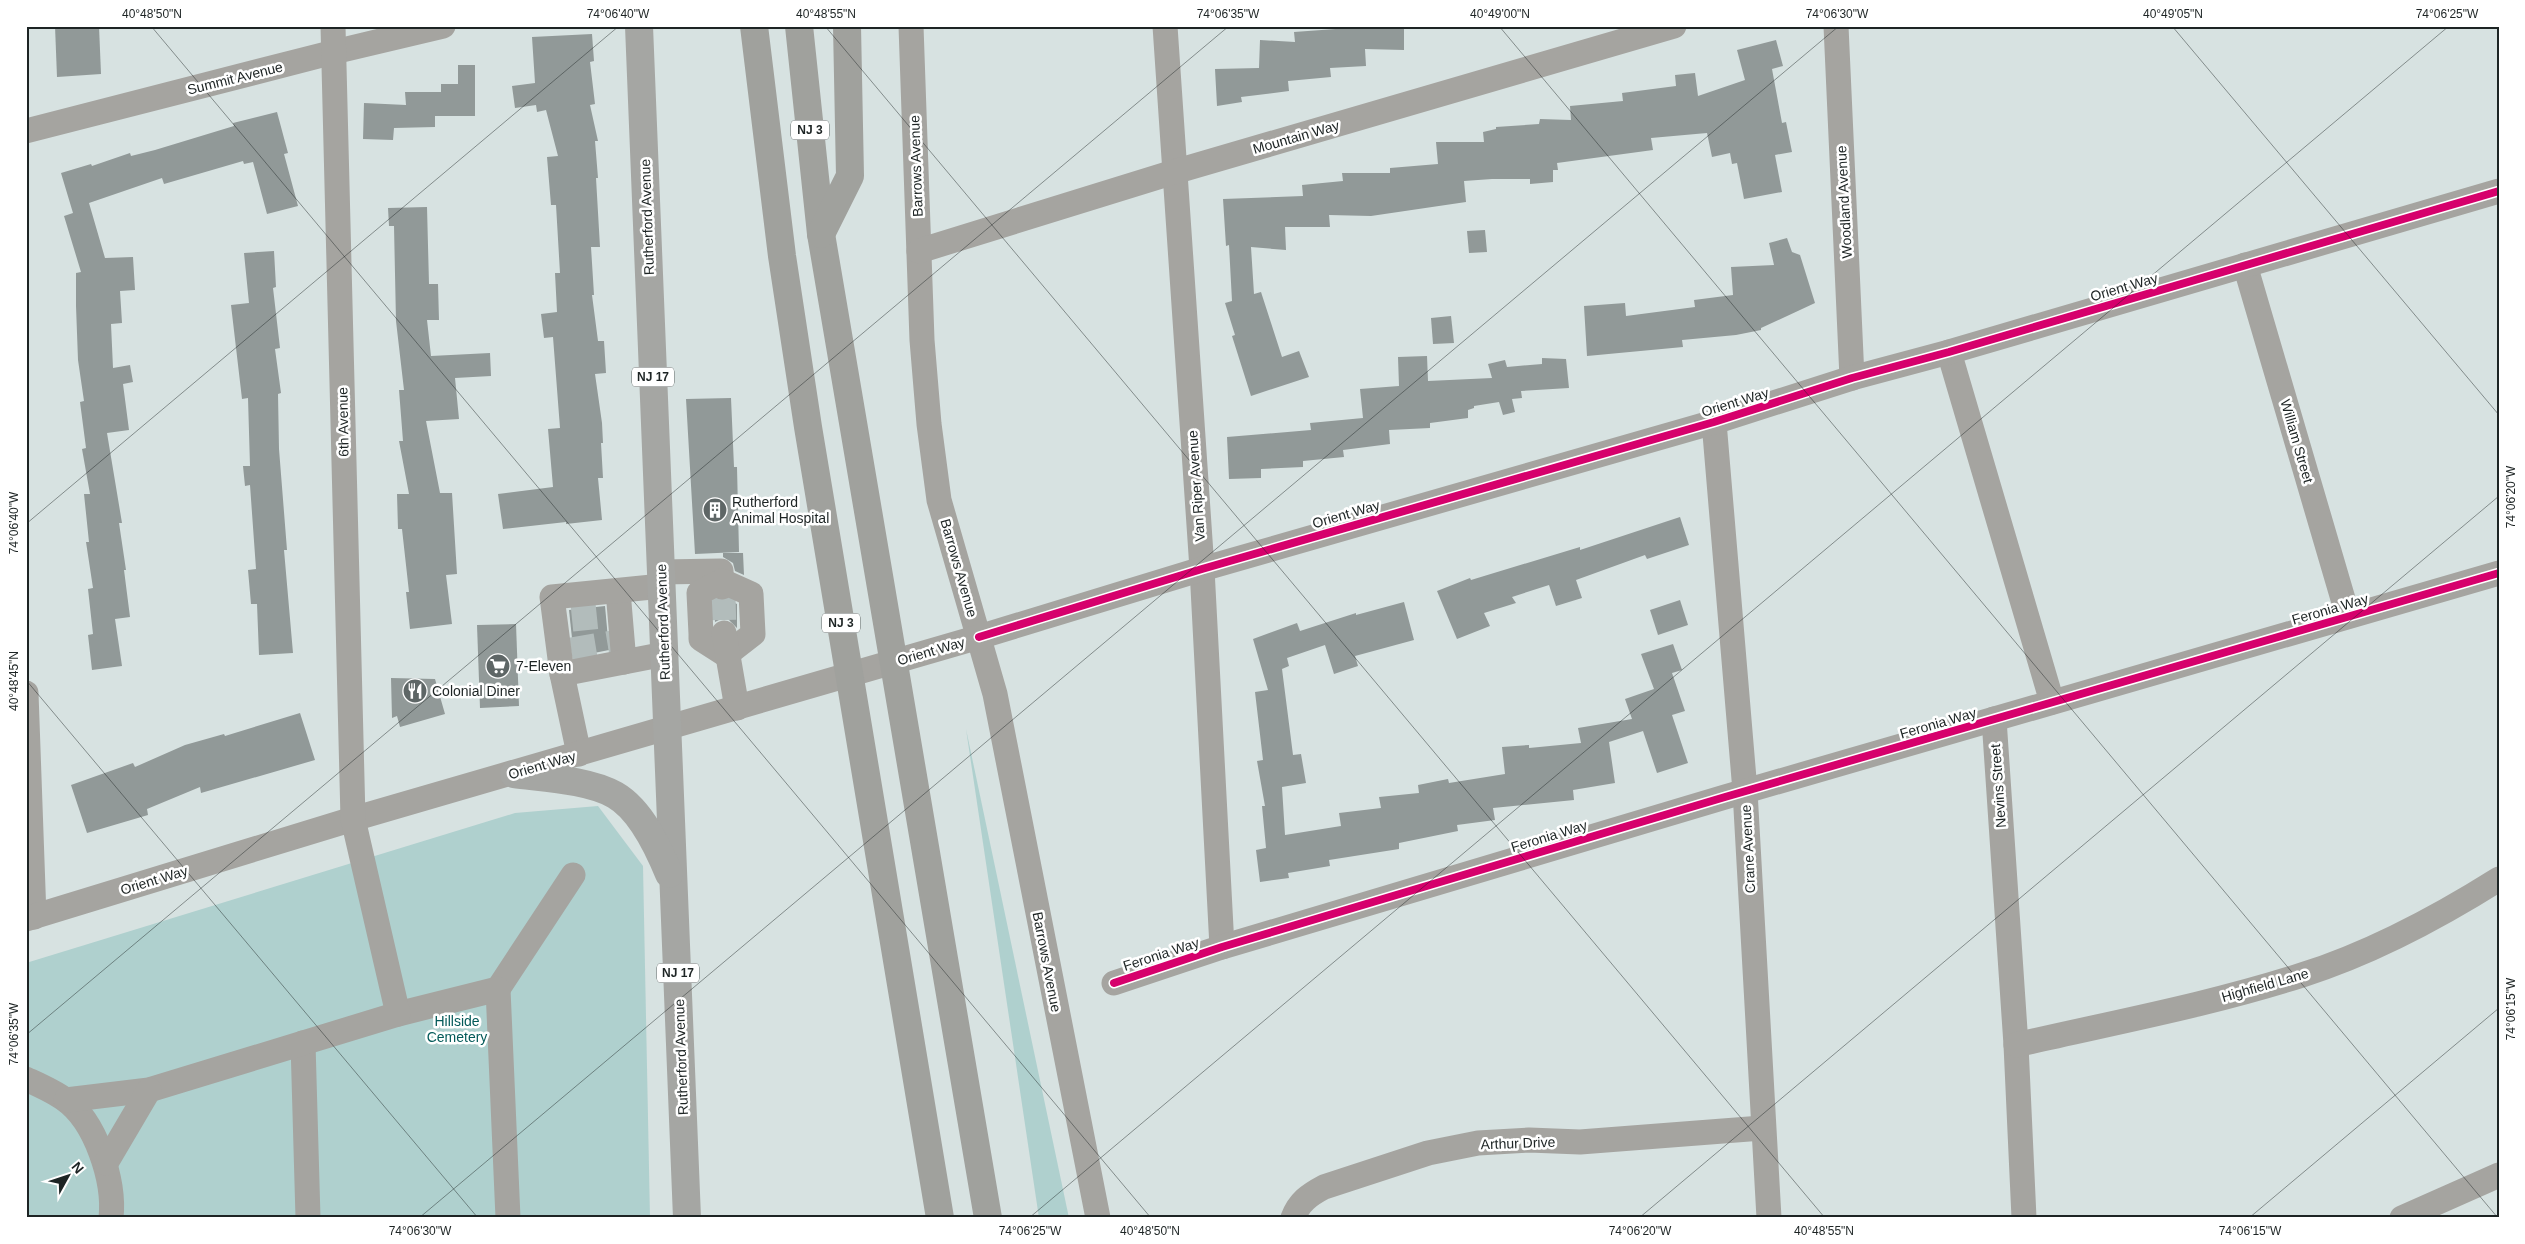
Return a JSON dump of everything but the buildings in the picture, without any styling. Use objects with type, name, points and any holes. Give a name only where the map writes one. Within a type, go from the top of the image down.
[{"type":"highway","name":"NJ 3","points":[[754,26],[782,256],[807,417],[940,1218]]},
{"type":"highway","name":"NJ 3","points":[[799,26],[821,234],[988,1218]]},
{"type":"highway","points":[[821,234],[850,176],[847,26]]},
{"type":"main road","name":"Rutherford Avenue","points":[[639,26],[687,1218]]},
{"type":"main road","points":[[514,774],[593,787],[617,796],[633,811],[651,837],[674,887]]},
{"type":"street","name":"6th Avenue","points":[[333,26],[353,819],[398,1014]]},
{"type":"street","name":"Summit Avenue","points":[[26,131],[443,26]]},
{"type":"street","name":"Barrows Avenue","points":[[911,26],[922,340],[929,424],[939,500],[995,694],[1098,1218]]},
{"type":"street","name":"Van Riper Avenue","points":[[1165,26],[1202,568],[1222,947]]},
{"type":"street","name":"Mountain Way","points":[[919,251],[1174,172],[1674,26]]},
{"type":"street","name":"Woodland Avenue","points":[[1836,26],[1852,378]]},
{"type":"street","name":"Orient Way","points":[[30,918],[353,819],[514,774],[929,652],[1202,568],[1714,422],[1852,378],[1949,352],[2499,191]]},
{"type":"street","name":"William Street","points":[[2245,265],[2348,616]]},
{"type":"street","points":[[1949,352],[2052,702],[1994,719]]},
{"type":"street","name":"Crane Avenue","points":[[1714,422],[1745,791],[1762,1128],[1769,1218]]},
{"type":"street","points":[[579,754],[564,659],[563,620],[552,597],[616,606],[661,579],[720,571],[722,588]]},
{"type":"street","name":"Feronia Way","points":[[2052,702],[2499,573]]},
{"type":"street","points":[[564,659],[620,649],[717,640],[753,634],[751,594],[722,588],[699,593],[717,640],[737,708]]},
{"type":"street","points":[[616,606],[620,649]]},
{"type":"street","points":[[26,693],[30,918]]},
{"type":"street","name":"Feronia Way","points":[[1114,983],[1222,947],[1994,719]]},
{"type":"street","name":"Nevins Street","points":[[1994,719],[2016,1045],[2024,1218]]},
{"type":"street","points":[[508,1218],[498,989],[573,875]]},
{"type":"street","name":"Highfield Lane","points":[[2016,1045],[2253,990],[2304,975],[2359,954],[2413,929],[2499,879]]},
{"type":"street","points":[[66,1100],[149,1090],[398,1014],[498,989]]},
{"type":"street","points":[[303,1043],[308,1218]]},
{"type":"street","points":[[26,1079],[66,1100],[88,1126],[106,1164],[112,1205],[110,1218]]},
{"type":"street","points":[[106,1164],[149,1090]]},
{"type":"street","name":"Arthur Drive","points":[[1293,1218],[1297,1208],[1308,1196],[1324,1187],[1428,1154],[1470,1145],[1529,1140],[1580,1142],[1762,1128]]},
{"type":"street","points":[[2402,1218],[2499,1174]]},
{"type":"green space","points":[[966,729],[1069,1218],[1039,1218]]},
{"type":"green space","name":"Hillside Cemetery","points":[[598,806],[643,866],[650,1218],[26,1218],[26,963],[515,813]]},
{"type":"tunnel","points":[[723,595],[724,633]]},
{"type":"tunnel","points":[[572,619],[611,615]]},
{"type":"tunnel","points":[[571,650],[613,643]]},
{"type":"cycle path","points":[[979,637],[1202,569],[1714,422],[1852,378],[1949,352],[2499,191]]},
{"type":"cycle path","points":[[1114,983],[1222,947],[1725,797],[2499,573]]},
{"type":"place","name":"Rutherford Animal Hospital","points":[[715,510]]},
{"type":"place","name":"7-Eleven","points":[[498,666]]},
{"type":"place","name":"Colonial Diner","points":[[415,691]]}]
